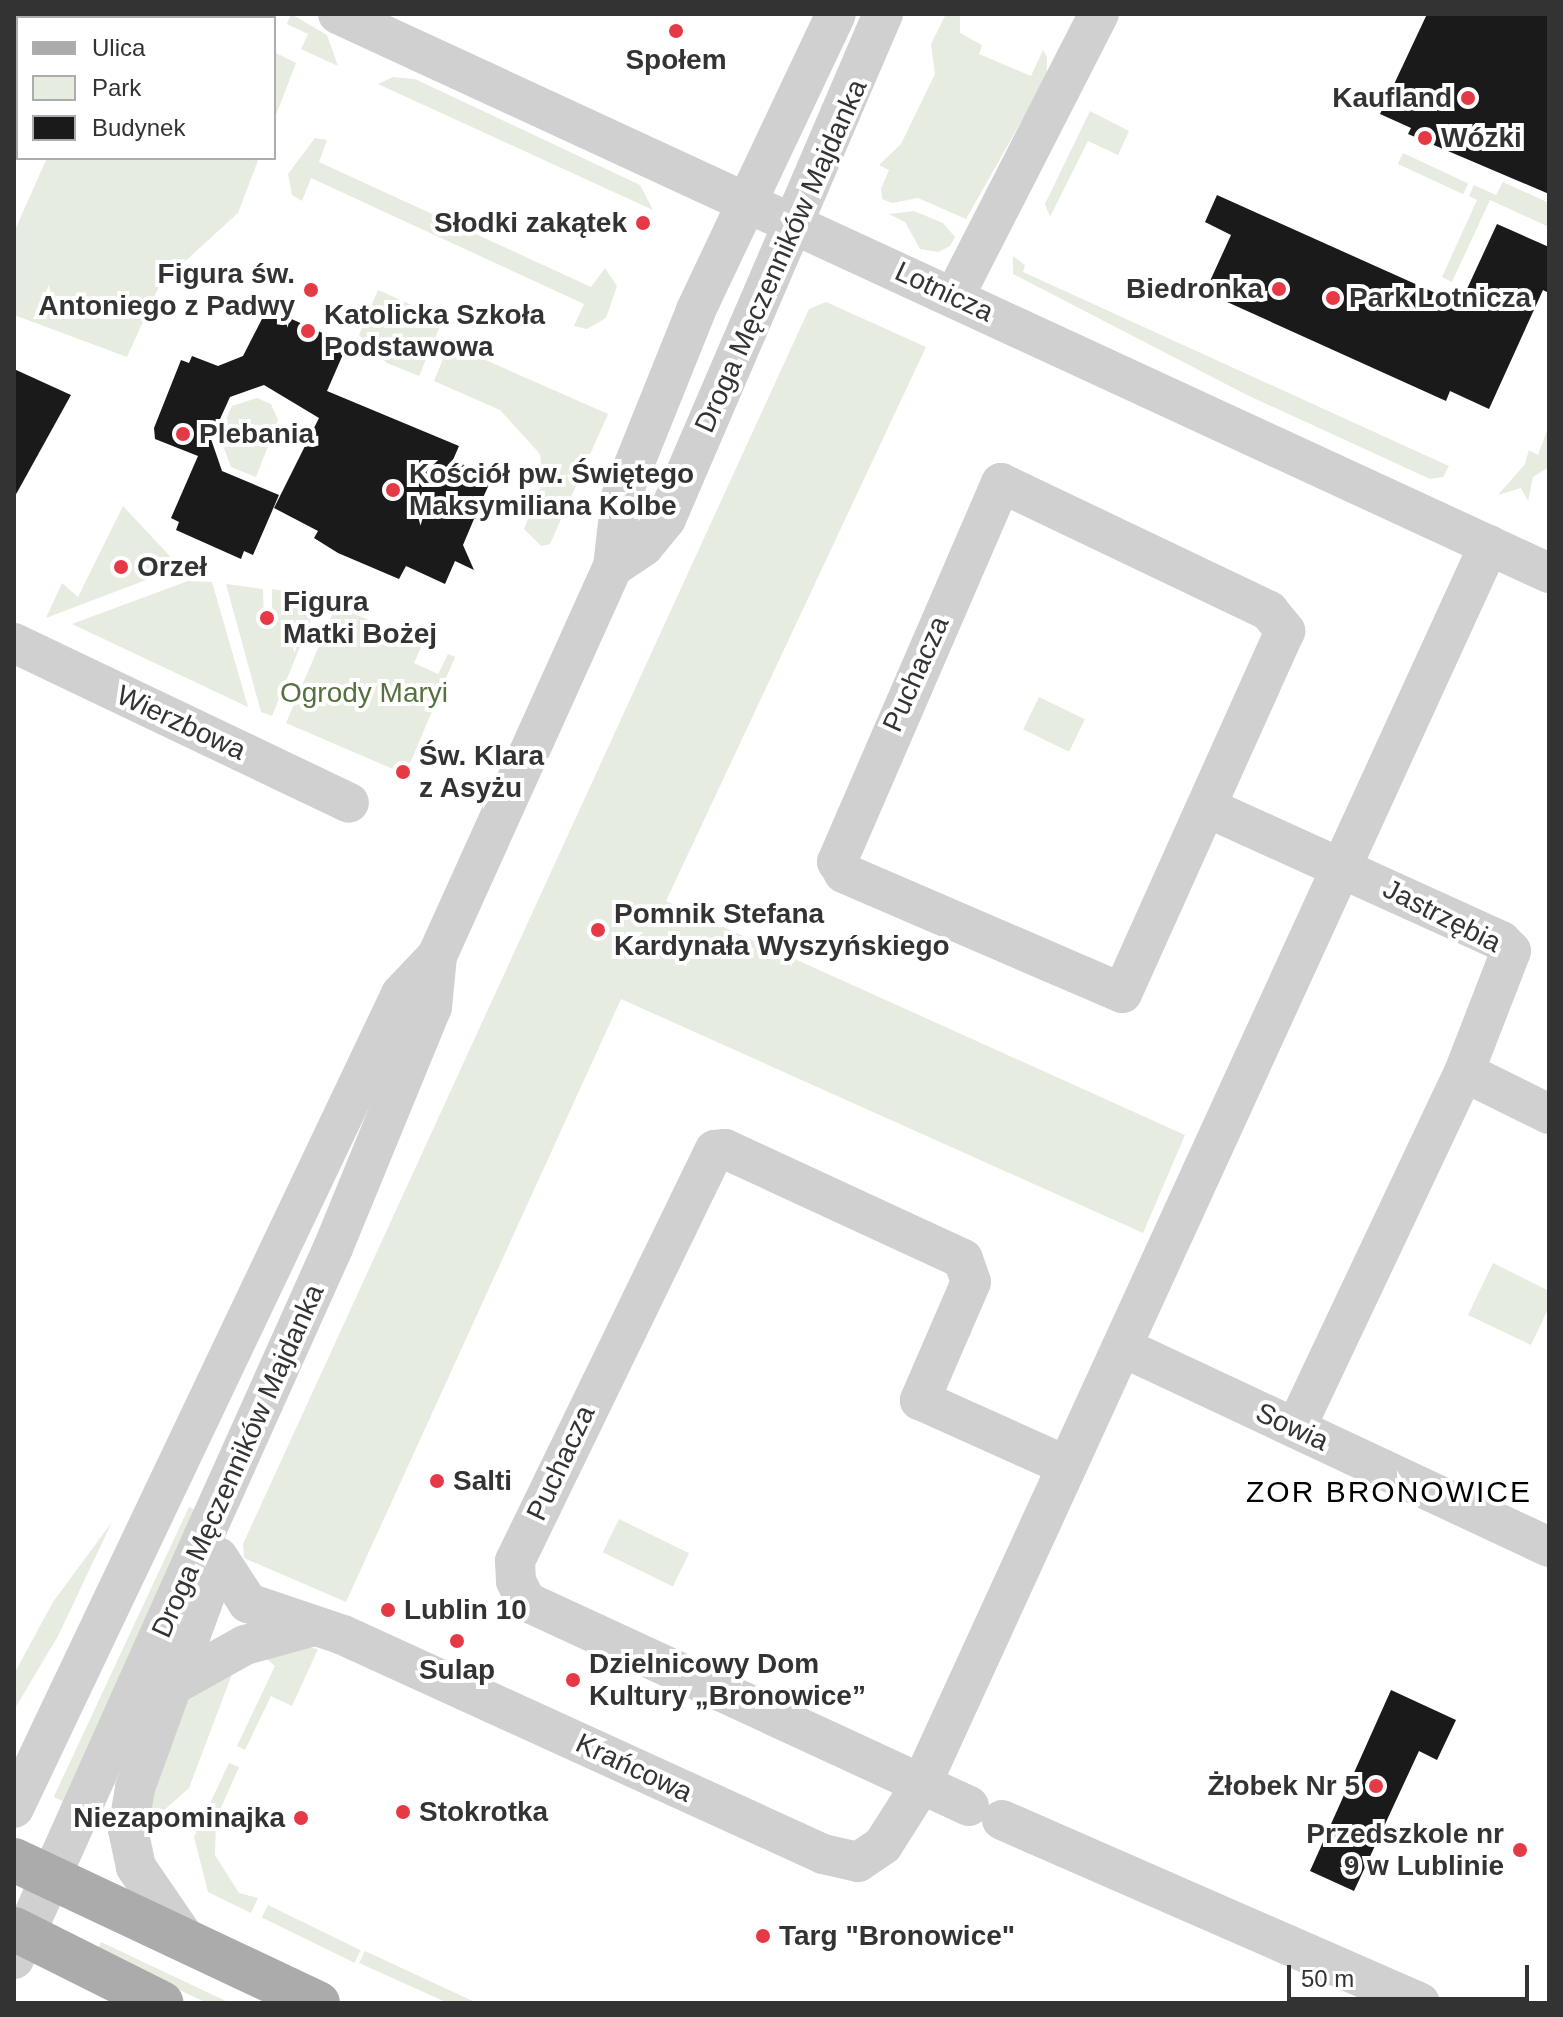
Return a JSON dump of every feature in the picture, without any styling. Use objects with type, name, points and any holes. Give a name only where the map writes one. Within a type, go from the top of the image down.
[{"type":"main road","points":[[32,1870],[318,2003]]},
{"type":"main road","points":[[18,1941],[149,2001]]},
{"type":"street","name":"Lotnicza","points":[[338,14],[742,204],[954,297],[1549,573]]},
{"type":"street","name":"Droga Męczenników Majdanka","points":[[18,1941],[32,1870],[254,1433],[432,1007],[437,956],[613,567],[621,497],[742,204],[836,14]]},
{"type":"street","name":"Droga Męczenników Majdanka","points":[[613,567],[644,546],[666,519],[883,14]]},
{"type":"street","points":[[954,297],[1099,14]]},
{"type":"street","name":"Puchacza","points":[[1001,483],[1269,611],[1285,631],[1206,807],[1122,993],[844,873],[837,862],[1001,483]]},
{"type":"street","points":[[1420,2003],[921,1785],[1489,545]]},
{"type":"street","name":"Wierzbowa","points":[[14,643],[349,803]]},
{"type":"street","points":[[1206,807],[1343,866]]},
{"type":"street","name":"Jastrzębia","points":[[1343,866],[1511,951],[1464,1072]]},
{"type":"street","name":"Droga Męczenników Majdanka","points":[[14,1808],[401,994],[437,956]]},
{"type":"street","points":[[1298,1424],[1464,1072],[1549,1114]]},
{"type":"street","name":"Puchacza","points":[[921,1785],[526,1601],[516,1581],[515,1561],[708,1153],[725,1149],[963,1259],[971,1282],[920,1400],[1067,1466]]},
{"type":"street","name":"Sowia","points":[[1122,1347],[1298,1424],[1549,1547]]},
{"type":"street","points":[[188,1943],[136,1867],[128,1830],[135,1788],[175,1684],[218,1557],[254,1433]]},
{"type":"street","name":"Krańcowa","points":[[218,1557],[248,1603],[320,1625],[823,1854],[858,1862],[883,1845],[921,1785]]},
{"type":"street","points":[[175,1684],[245,1645],[320,1625]]},
{"type":"street","points":[[14,1745],[67,1696]]},
{"type":"green space","points":[[291,14],[327,35],[338,66],[301,49],[308,34],[287,24]]},
{"type":"green space","points":[[946,14],[960,14],[960,33],[982,45],[979,54],[1031,76],[1043,50],[1047,57],[1047,76],[966,219],[918,198],[892,203],[882,199],[881,189],[889,170],[879,165],[901,144],[935,74],[931,44]]},
{"type":"green space","points":[[276,53],[296,63],[276,115]]},
{"type":"green space","points":[[393,77],[415,79],[640,185],[653,210],[378,84]]},
{"type":"green space","points":[[1090,111],[1129,131],[1118,155],[1088,141],[1050,217],[1045,204]]},
{"type":"green space","points":[[315,138],[327,140],[319,162],[591,287],[605,268],[617,286],[606,318],[587,329],[574,326],[584,304],[311,178],[302,201],[292,195],[288,174]]},
{"type":"green space","points":[[1403,153],[1468,183],[1463,194],[1398,164]]},
{"type":"green space","points":[[46,160],[258,160],[238,213],[160,284],[127,357],[14,315],[14,232]]},
{"type":"green space","points":[[1503,182],[1549,203],[1549,227],[1490,200],[1452,282],[1442,277],[1477,200],[1469,196],[1474,185],[1496,195]]},
{"type":"green space","points":[[914,211],[943,223],[955,237],[950,246],[938,252],[920,249],[905,222],[889,214]]},
{"type":"green space","points":[[1013,256],[1025,265],[1023,272],[1449,466],[1443,477],[1430,479],[1247,395],[1013,274]]},
{"type":"green space","points":[[378,290],[443,319],[419,376],[387,363],[359,335]]},
{"type":"green space","points":[[826,302],[926,347],[666,901],[1185,1135],[1143,1233],[621,999],[346,1602],[244,1558],[243,1544],[809,309]]},
{"type":"green space","points":[[449,344],[608,414],[550,544],[541,546],[524,529],[543,481],[540,454],[500,410],[434,381]]},
{"type":"green space","points":[[257,398],[271,404],[278,420],[272,437],[257,424],[254,430],[241,425],[238,433],[250,439],[248,446],[268,446],[256,477],[231,467],[219,435],[232,406]]},
{"type":"green space","points":[[1549,425],[1549,467],[1533,477],[1528,501],[1521,488],[1498,495],[1525,464],[1529,450],[1538,455]]},
{"type":"green space","points":[[123,506],[180,567],[46,618],[62,583],[78,597]]},
{"type":"green space","points":[[188,581],[212,582],[248,707],[72,624]]},
{"type":"green space","points":[[226,584],[263,589],[264,623],[272,623],[272,589],[320,597],[272,716],[261,712]]},
{"type":"green space","name":"Ogrody Maryi","points":[[336,606],[423,643],[414,663],[438,674],[448,654],[455,657],[408,768],[400,772],[286,723]]},
{"type":"green space","points":[[1039,697],[1085,719],[1069,752],[1023,729]]},
{"type":"green space","points":[[1493,1263],[1549,1291],[1549,1307],[1531,1345],[1468,1315]]},
{"type":"green space","points":[[189,1507],[202,1513],[66,1803],[54,1797]]},
{"type":"green space","points":[[619,1519],[689,1553],[673,1586],[603,1552]]},
{"type":"green space","points":[[112,1522],[58,1636],[14,1710],[14,1674],[53,1602]]},
{"type":"green space","points":[[300,1646],[318,1649],[292,1706],[271,1696],[245,1750],[237,1746],[275,1666],[262,1655]]},
{"type":"green space","points":[[237,1661],[189,1788],[162,1812],[143,1814],[173,1723],[190,1697]]},
{"type":"green space","points":[[229,1763],[239,1767],[216,1819],[215,1855],[239,1893],[258,1898],[251,1913],[208,1892],[194,1837]]},
{"type":"green space","points":[[268,1905],[361,1950],[354,1963],[262,1918]]},
{"type":"green space","points":[[101,1942],[230,2003],[207,2003],[97,1951]]},
{"type":"green space","points":[[365,1951],[477,2003],[448,2003],[359,1963]]},
{"type":"building","name":"Kaufland","points":[[1427,14],[1549,14],[1549,194],[1408,134],[1411,128],[1380,114]]},
{"type":"building","name":"Park Lotnicza","points":[[1217,195],[1460,304],[1497,224],[1549,247],[1549,293],[1543,290],[1489,409],[1450,391],[1446,401],[1205,292],[1231,235],[1205,222]]},
{"type":"building","points":[[274,311],[340,341],[337,348],[344,352],[327,391],[459,446],[453,460],[492,478],[481,502],[499,509],[474,519],[463,545],[474,570],[455,561],[445,584],[406,566],[399,579],[338,553],[314,538],[318,531],[274,508],[319,418],[264,385],[230,397],[211,439],[222,471],[279,495],[253,555],[244,551],[241,559],[176,530],[179,522],[171,518],[198,456],[155,439],[154,428],[181,360],[189,363],[192,356],[218,366],[243,356],[264,315],[271,319]]},
{"type":"building","points":[[14,369],[71,395],[14,498]]},
{"type":"building","name":"Żłobek Nr 5","points":[[1391,1690],[1456,1720],[1437,1760],[1419,1751],[1354,1891],[1310,1871]]},
{"type":"place","name":"Społem","points":[[676,31]]},
{"type":"place","name":"Kaufland","points":[[1468,98]]},
{"type":"place","name":"Wózki","points":[[1425,138]]},
{"type":"place","name":"Słodki zakątek","points":[[643,223]]},
{"type":"place","name":"Biedronka","points":[[1279,289]]},
{"type":"place","name":"Figura św. Antoniego z Padwy","points":[[311,290]]},
{"type":"place","name":"Park Lotnicza","points":[[1333,298]]},
{"type":"place","name":"Katolicka Szkoła Podstawowa","points":[[308,331]]},
{"type":"place","name":"Plebania","points":[[183,434]]},
{"type":"place","name":"Kościół pw. Świętego Maksymiliana Kolbe","points":[[393,490]]},
{"type":"place","name":"Orzeł","points":[[121,567]]},
{"type":"place","name":"Figura Matki Bożej","points":[[267,618]]},
{"type":"place","name":"Św. Klara z Asyżu","points":[[403,772]]},
{"type":"place","name":"Pomnik Stefana Kardynała Wyszyńskiego","points":[[598,930]]},
{"type":"place","name":"Salti","points":[[437,1481]]},
{"type":"place","name":"Lublin 10","points":[[388,1610]]},
{"type":"place","name":"Sulap","points":[[457,1641]]},
{"type":"place","name":"Dzielnicowy Dom Kultury „Bronowice”","points":[[573,1680]]},
{"type":"place","name":"Żłobek Nr 5","points":[[1376,1786]]},
{"type":"place","name":"Stokrotka","points":[[403,1812]]},
{"type":"place","name":"Niezapominajka","points":[[301,1818]]},
{"type":"place","name":"Przedszkole nr 9 w Lublinie","points":[[1520,1850]]},
{"type":"place","name":"Targ \"Bronowice\"","points":[[763,1936]]},
{"type":"district","name":"ZOR BRONOWICE","points":[[1389,1492]]}]
